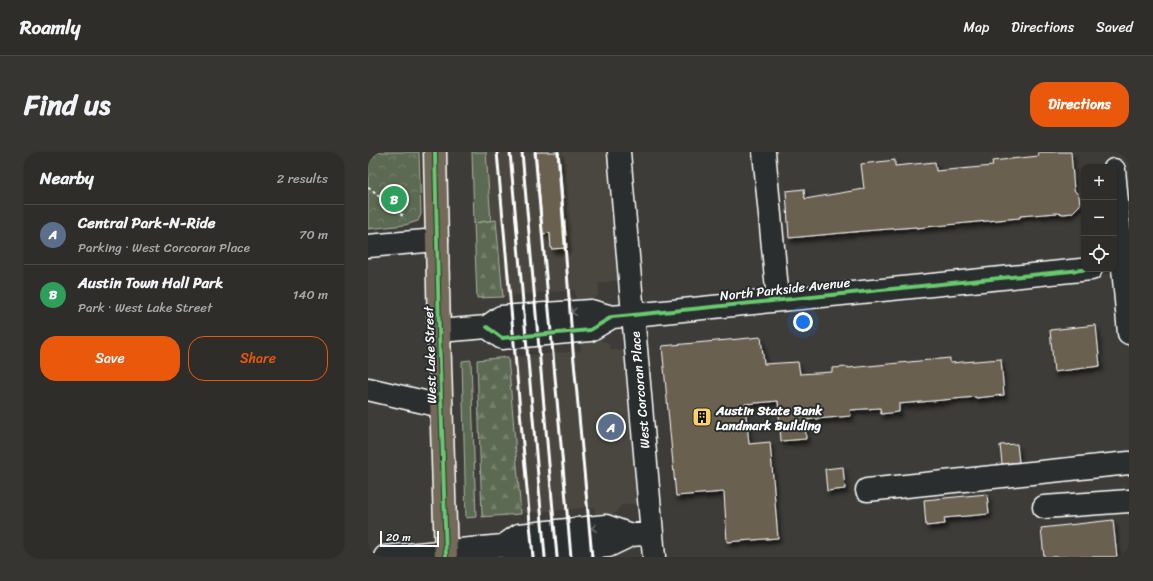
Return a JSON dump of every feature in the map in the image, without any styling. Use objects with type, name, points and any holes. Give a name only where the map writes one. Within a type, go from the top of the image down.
[{"type":"main road","name":"West Lake Street","points":[[435,152],[446,554]]},
{"type":"street","name":"West Corcoran Place","points":[[619,152],[633,315],[641,534],[654,557]]},
{"type":"street","points":[[764,152],[778,300]]},
{"type":"street","points":[[1112,152],[1114,164]]},
{"type":"street","points":[[1117,200],[1129,333]]},
{"type":"street","points":[[368,246],[437,240]]},
{"type":"street","name":"North Parkside Avenue","points":[[439,331],[487,327],[502,338],[590,330],[612,317],[1081,270]]},
{"type":"street","points":[[368,389],[441,406]]},
{"type":"street","points":[[867,490],[1129,463]]},
{"type":"street","points":[[1044,507],[1129,502]]},
{"type":"street","points":[[385,557],[446,554],[503,546],[521,554],[608,546],[641,534]]},
{"type":"path","points":[[368,187],[403,216]]},
{"type":"shaded area","points":[[472,152],[607,152],[619,279],[615,281],[598,283],[598,296],[591,299],[576,300],[575,290],[477,298]]},
{"type":"shaded area","points":[[590,339],[606,342],[610,349],[624,351],[636,504],[621,505],[617,512],[611,517],[596,518],[594,507],[482,517],[477,360],[581,351],[580,340]]},
{"type":"green space","points":[[368,152],[419,152],[421,214],[418,221],[405,225],[368,229]]},
{"type":"green space","points":[[472,152],[486,152],[491,221],[474,223]]},
{"type":"green space","points":[[496,220],[503,297],[477,298],[474,223]]},
{"type":"green space","points":[[508,357],[521,514],[482,517],[477,360]]},
{"type":"green space","points":[[471,360],[476,517],[466,518],[462,361]]},
{"type":"building","points":[[536,152],[559,152],[567,248],[551,249],[550,233],[543,234]]},
{"type":"building","points":[[1038,152],[1071,152],[1074,190],[1079,196],[1080,205],[1072,213],[1020,216],[1020,218],[916,228],[789,238],[786,191],[804,189],[805,199],[864,189],[861,164],[895,160],[895,166],[935,162],[936,171],[993,166],[992,161],[1039,156]]},
{"type":"building","points":[[1096,325],[1100,366],[1054,372],[1050,330]]},
{"type":"building","points":[[761,337],[764,364],[798,362],[800,374],[832,372],[832,368],[848,368],[950,358],[950,363],[1001,359],[1004,395],[899,404],[899,412],[881,414],[880,408],[850,410],[851,416],[805,420],[806,439],[781,441],[778,401],[745,404],[749,444],[770,442],[778,538],[727,542],[724,492],[676,496],[662,346]]},
{"type":"building","points":[[1017,444],[1019,462],[1002,464],[1000,445]]},
{"type":"building","points":[[843,467],[845,489],[827,491],[825,469]]},
{"type":"building","points":[[987,494],[989,514],[944,518],[945,524],[926,526],[924,500]]},
{"type":"building","points":[[1113,520],[1117,557],[1044,557],[1041,528]]},
{"type":"railway","points":[[497,152],[533,557]]},
{"type":"railway","points":[[510,152],[545,557]]},
{"type":"railway","points":[[522,152],[557,557]]},
{"type":"railway","points":[[535,152],[571,557]]},
{"type":"railway","points":[[558,152],[573,351],[592,557]]},
{"type":"cycle path","points":[[435,152],[446,557]]},
{"type":"cycle path","points":[[487,327],[502,338],[590,330],[612,317],[1081,270]]},
{"type":"place","name":"Austin Town Hall Park","points":[[394,199]]},
{"type":"place","name":"Austin State Bank Landmark Building","points":[[702,417]]},
{"type":"place","name":"Central Park-N-Ride","points":[[611,427]]}]
